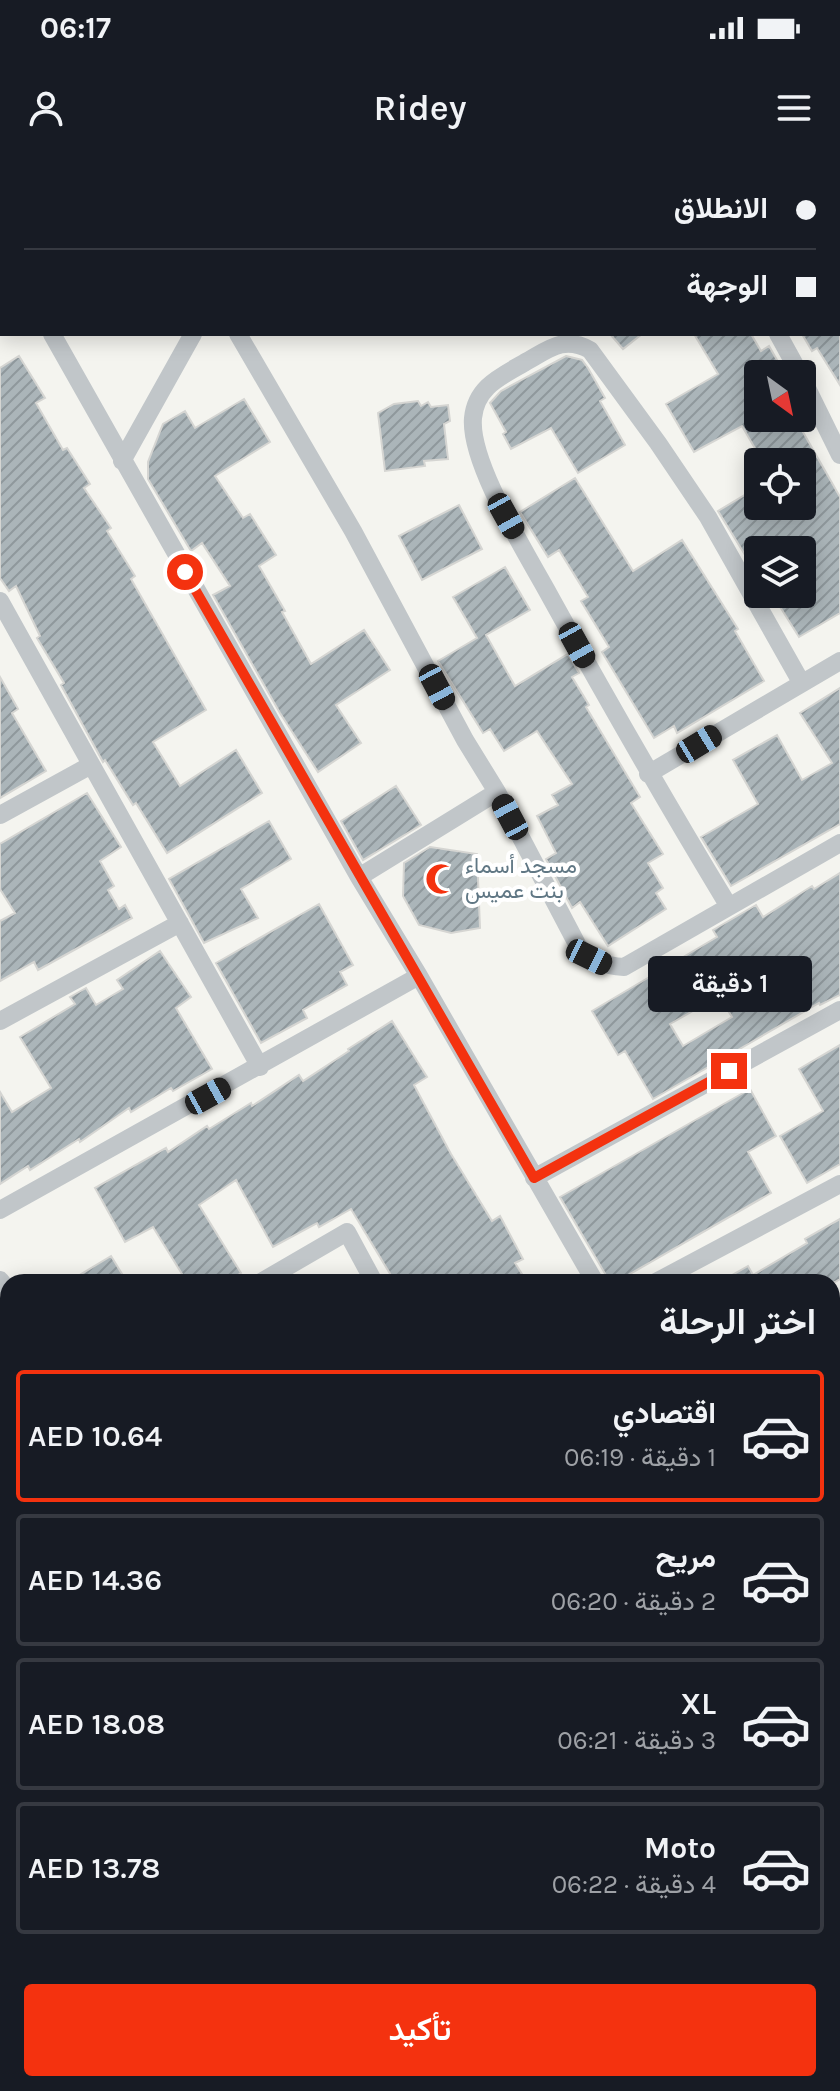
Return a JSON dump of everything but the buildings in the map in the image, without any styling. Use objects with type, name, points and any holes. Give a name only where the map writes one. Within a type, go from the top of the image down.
[{"type":"street","points":[[122,461],[192,336]]},
{"type":"street","points":[[239,336],[353,531],[578,946],[589,957],[607,966],[624,967],[840,843]]},
{"type":"street","points":[[779,336],[792,360]]},
{"type":"street","points":[[57,337],[122,461],[590,1274]]},
{"type":"street","points":[[728,905],[648,774],[506,516],[473,437],[473,416],[479,397],[490,382],[558,345],[576,343],[590,350],[708,517],[801,682]]},
{"type":"street","points":[[816,406],[840,455]]},
{"type":"street","points":[[2,611],[260,1067]]},
{"type":"street","points":[[648,774],[840,661]]},
{"type":"street","points":[[0,815],[91,765]]},
{"type":"street","points":[[359,877],[497,792]]},
{"type":"street","points":[[0,1021],[180,923]]},
{"type":"street","points":[[0,1210],[419,976]]},
{"type":"street","points":[[534,1178],[840,1010]]},
{"type":"street","points":[[671,1274],[840,1184]]},
{"type":"street","points":[[275,1274],[347,1232],[370,1274]]},
{"type":"place","name":"مسجد أسماء بنت عميس","points":[[441,879]]},
{"type":"route","points":[[185,572],[534,1178],[729,1071]]}]
